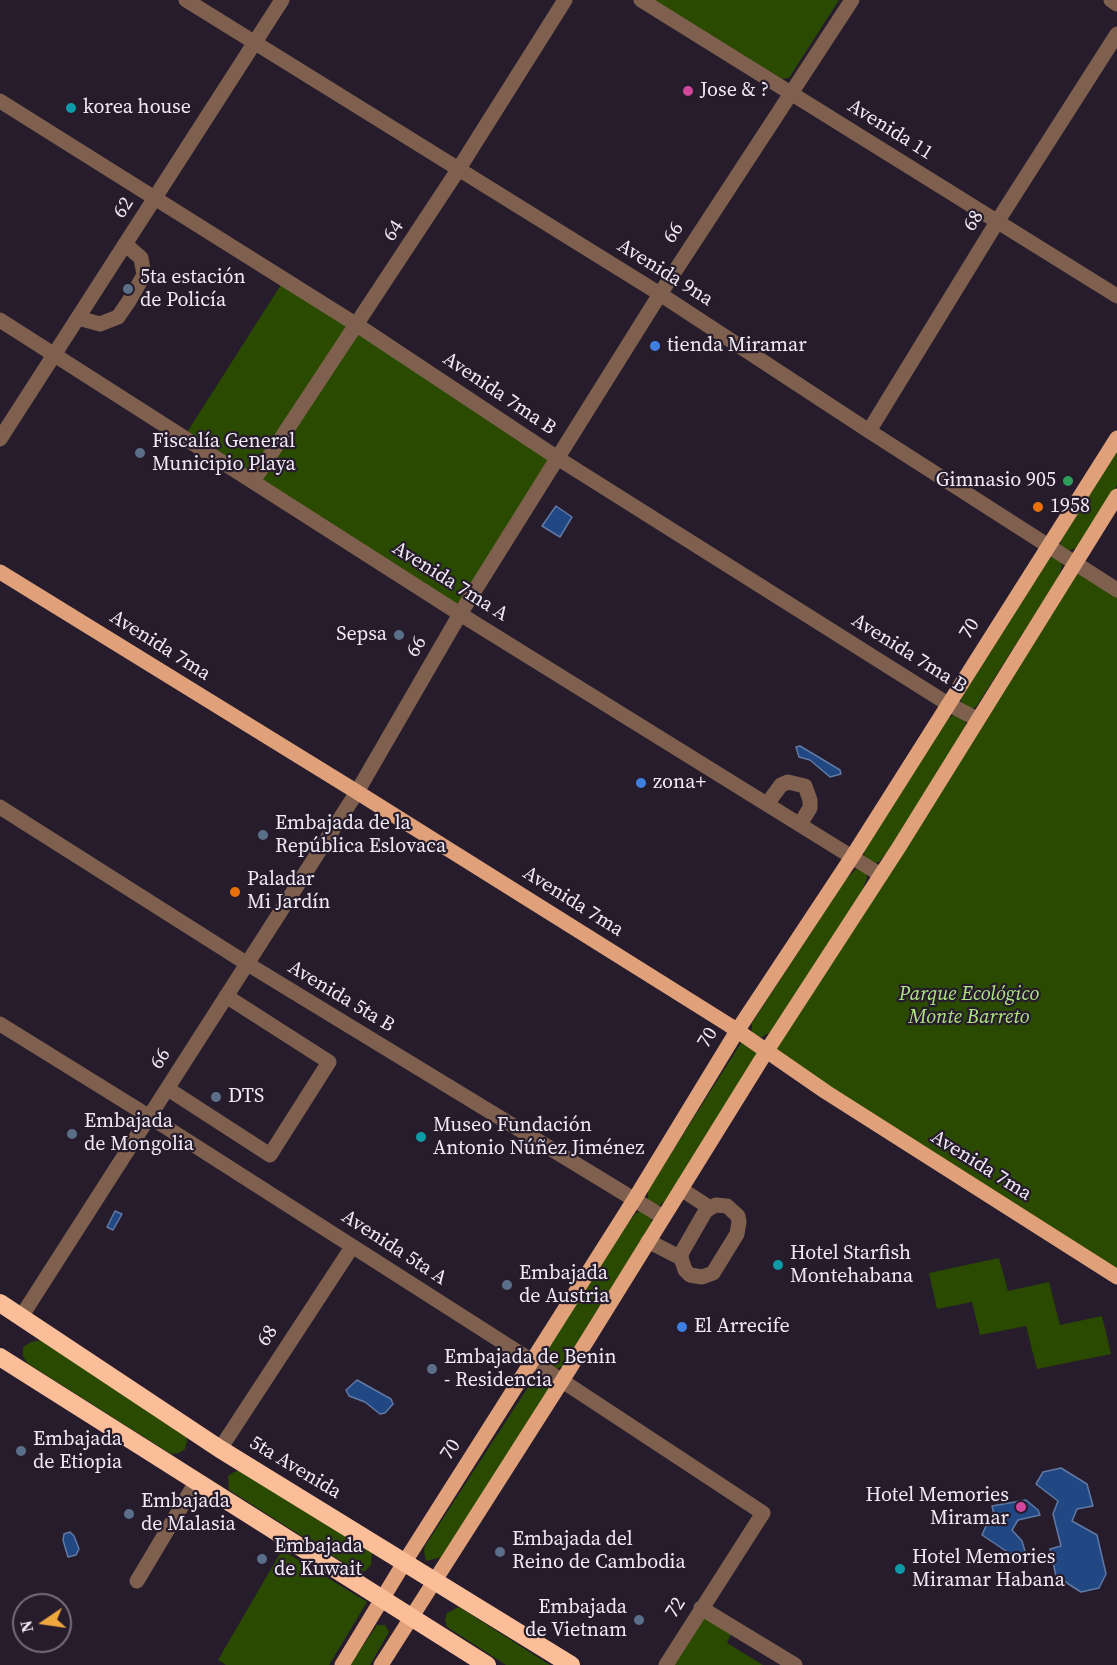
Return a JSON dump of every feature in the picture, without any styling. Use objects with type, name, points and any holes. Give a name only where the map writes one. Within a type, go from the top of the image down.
[{"type":"highway","name":"5ta Avenida","points":[[0,1303],[220,1449],[571,1665]]},
{"type":"highway","points":[[0,1357],[487,1665]]},
{"type":"main road","name":"70","points":[[342,1665],[634,1200],[737,1031],[852,857],[1047,545],[1117,438]]},
{"type":"main road","points":[[381,1665],[562,1381],[766,1052],[881,875],[976,719],[1117,496]]},
{"type":"main road","name":"Avenida 7ma","points":[[0,572],[357,792],[737,1031],[766,1052],[1117,1277]]},
{"type":"street","name":"Avenida 9na","points":[[186,0],[660,294],[1117,590]]},
{"type":"street","name":"62","points":[[0,439],[282,0]]},
{"type":"street","name":"64","points":[[253,481],[458,170],[565,0]]},
{"type":"street","name":"Avenida 11","points":[[641,0],[1117,296]]},
{"type":"street","name":"66","points":[[21,1317],[357,792],[460,614],[559,459],[660,294],[852,0]]},
{"type":"street","points":[[1111,0],[1117,4]]},
{"type":"street","name":"68","points":[[869,431],[1117,34]]},
{"type":"street","name":"Avenida 7ma B","points":[[0,101],[357,325],[559,459],[948,704],[976,719]]},
{"type":"street","points":[[78,318],[100,324],[118,317],[129,301],[144,275],[141,258],[125,244]]},
{"type":"street","name":"Avenida 7ma A","points":[[0,320],[460,614],[881,875]]},
{"type":"street","points":[[767,804],[781,785],[788,782],[805,786],[810,808],[800,824]]},
{"type":"street","name":"Avenida 5ta B","points":[[0,807],[246,963],[663,1217]]},
{"type":"street","points":[[168,1089],[270,1155],[329,1062],[226,996]]},
{"type":"street","name":"Avenida 5ta A","points":[[0,1024],[532,1361],[763,1513]]},
{"type":"street","points":[[681,1189],[710,1208]]},
{"type":"street","points":[[722,1205],[734,1210],[740,1222],[737,1234],[713,1273],[702,1278],[690,1275],[685,1270],[681,1258],[682,1252],[705,1212],[722,1205]]},
{"type":"street","points":[[648,1241],[681,1258]]},
{"type":"street","name":"68","points":[[220,1449],[352,1247]]},
{"type":"street","points":[[138,1581],[196,1482]]},
{"type":"street","name":"72","points":[[666,1665],[763,1513]]},
{"type":"street","points":[[701,1608],[795,1665]]},
{"type":"green space","points":[[654,0],[839,0],[789,78],[782,79]]},
{"type":"green space","points":[[284,280],[559,459],[460,614],[184,437]]},
{"type":"green space","points":[[1117,451],[1117,485],[1077,548],[1060,553],[1061,538]]},
{"type":"green space","points":[[1060,553],[1062,566],[1059,576],[976,707],[962,712],[961,698],[1049,559]]},
{"type":"green space","name":"Parque Ecológico Monte Barreto","points":[[1075,562],[1117,590],[1117,1277],[766,1052]]},
{"type":"green space","points":[[962,712],[966,724],[961,737],[887,852],[879,862],[865,865],[864,852],[869,842],[941,726],[950,717]]},
{"type":"green space","points":[[865,865],[867,878],[862,892],[772,1031],[753,1042],[757,1051],[751,1067],[668,1198],[660,1205],[649,1208],[652,1222],[562,1367],[547,1371],[546,1349],[629,1222],[636,1213],[648,1208],[648,1190],[741,1043],[752,1041],[752,1023],[846,879],[855,870]]},
{"type":"green space","points":[[999,1258],[1008,1291],[1049,1282],[1060,1325],[1102,1316],[1111,1354],[1037,1369],[1026,1326],[980,1335],[972,1302],[937,1309],[929,1273]]},
{"type":"green space","points":[[41,1340],[185,1431],[187,1441],[185,1449],[171,1454],[27,1363],[23,1356],[23,1347]]},
{"type":"green space","points":[[547,1371],[552,1381],[549,1392],[441,1557],[426,1561],[425,1546],[536,1375]]},
{"type":"green space","points":[[241,1470],[372,1553],[371,1565],[360,1573],[229,1490],[228,1476]]},
{"type":"green space","points":[[282,1550],[367,1602],[329,1665],[226,1665],[218,1660]]},
{"type":"green space","points":[[459,1607],[550,1665],[506,1665],[447,1627],[445,1620],[447,1613]]},
{"type":"green space","points":[[701,1608],[734,1627],[727,1643],[763,1665],[666,1665]]},
{"type":"green space","points":[[377,1625],[385,1625],[389,1632],[370,1665],[350,1665]]},
{"type":"water","points":[[556,506],[572,517],[560,537],[542,526]]},
{"type":"water","points":[[800,746],[840,770],[841,774],[830,777],[810,760],[799,757],[796,747]]},
{"type":"water","points":[[115,1211],[122,1214],[113,1230],[107,1227]]},
{"type":"water","points":[[357,1380],[391,1399],[393,1404],[385,1413],[380,1414],[365,1402],[349,1396],[346,1390]]},
{"type":"water","points":[[1061,1468],[1087,1484],[1093,1506],[1077,1509],[1072,1521],[1097,1535],[1106,1574],[1099,1588],[1081,1592],[1056,1576],[1050,1549],[1061,1546],[1053,1514],[1058,1501],[1036,1484],[1043,1472]]},
{"type":"water","points":[[1026,1500],[1038,1510],[1040,1515],[1018,1520],[1012,1530],[1022,1541],[1025,1551],[1018,1559],[982,1535],[986,1526],[996,1523],[992,1506]]},
{"type":"water","points":[[70,1532],[79,1549],[76,1555],[68,1557],[63,1540],[64,1534]]},
{"type":"place","name":"Jose & ?","points":[[688,91]]},
{"type":"place","name":"korea house","points":[[71,108]]},
{"type":"place","name":"5ta estación de Policía","points":[[128,289]]},
{"type":"place","name":"tienda Miramar","points":[[655,346]]},
{"type":"place","name":"Fiscalía General Municipio Playa","points":[[140,453]]},
{"type":"place","name":"Gimnasio 905","points":[[1068,481]]},
{"type":"place","name":"1958","points":[[1038,507]]},
{"type":"place","name":"Sepsa","points":[[399,635]]},
{"type":"place","name":"zona+","points":[[641,783]]},
{"type":"place","name":"Embajada de la República Eslovaca","points":[[263,835]]},
{"type":"place","name":"Paladar Mi Jardín","points":[[235,892]]},
{"type":"place","name":"DTS","points":[[216,1097]]},
{"type":"place","name":"Embajada de Mongolia","points":[[72,1134]]},
{"type":"place","name":"Museo Fundación Antonio Núñez Jiménez","points":[[421,1137]]},
{"type":"place","name":"Hotel Starfish Montehabana","points":[[778,1265]]},
{"type":"place","name":"Embajada de Austria","points":[[507,1285]]},
{"type":"place","name":"El Arrecife","points":[[682,1327]]},
{"type":"place","name":"Embajada de Benin - Residencia","points":[[432,1369]]},
{"type":"place","name":"Embajada de Etiopia","points":[[21,1451]]},
{"type":"place","name":"Hotel Memories Miramar","points":[[1021,1507]]},
{"type":"place","name":"Embajada de Malasia","points":[[129,1514]]},
{"type":"place","name":"Embajada del Reino de Cambodia","points":[[500,1552]]},
{"type":"place","name":"Embajada de Kuwait","points":[[262,1559]]},
{"type":"place","name":"Hotel Memories Miramar Habana","points":[[900,1569]]},
{"type":"place","name":"Embajada de Vietnam","points":[[639,1620]]}]
